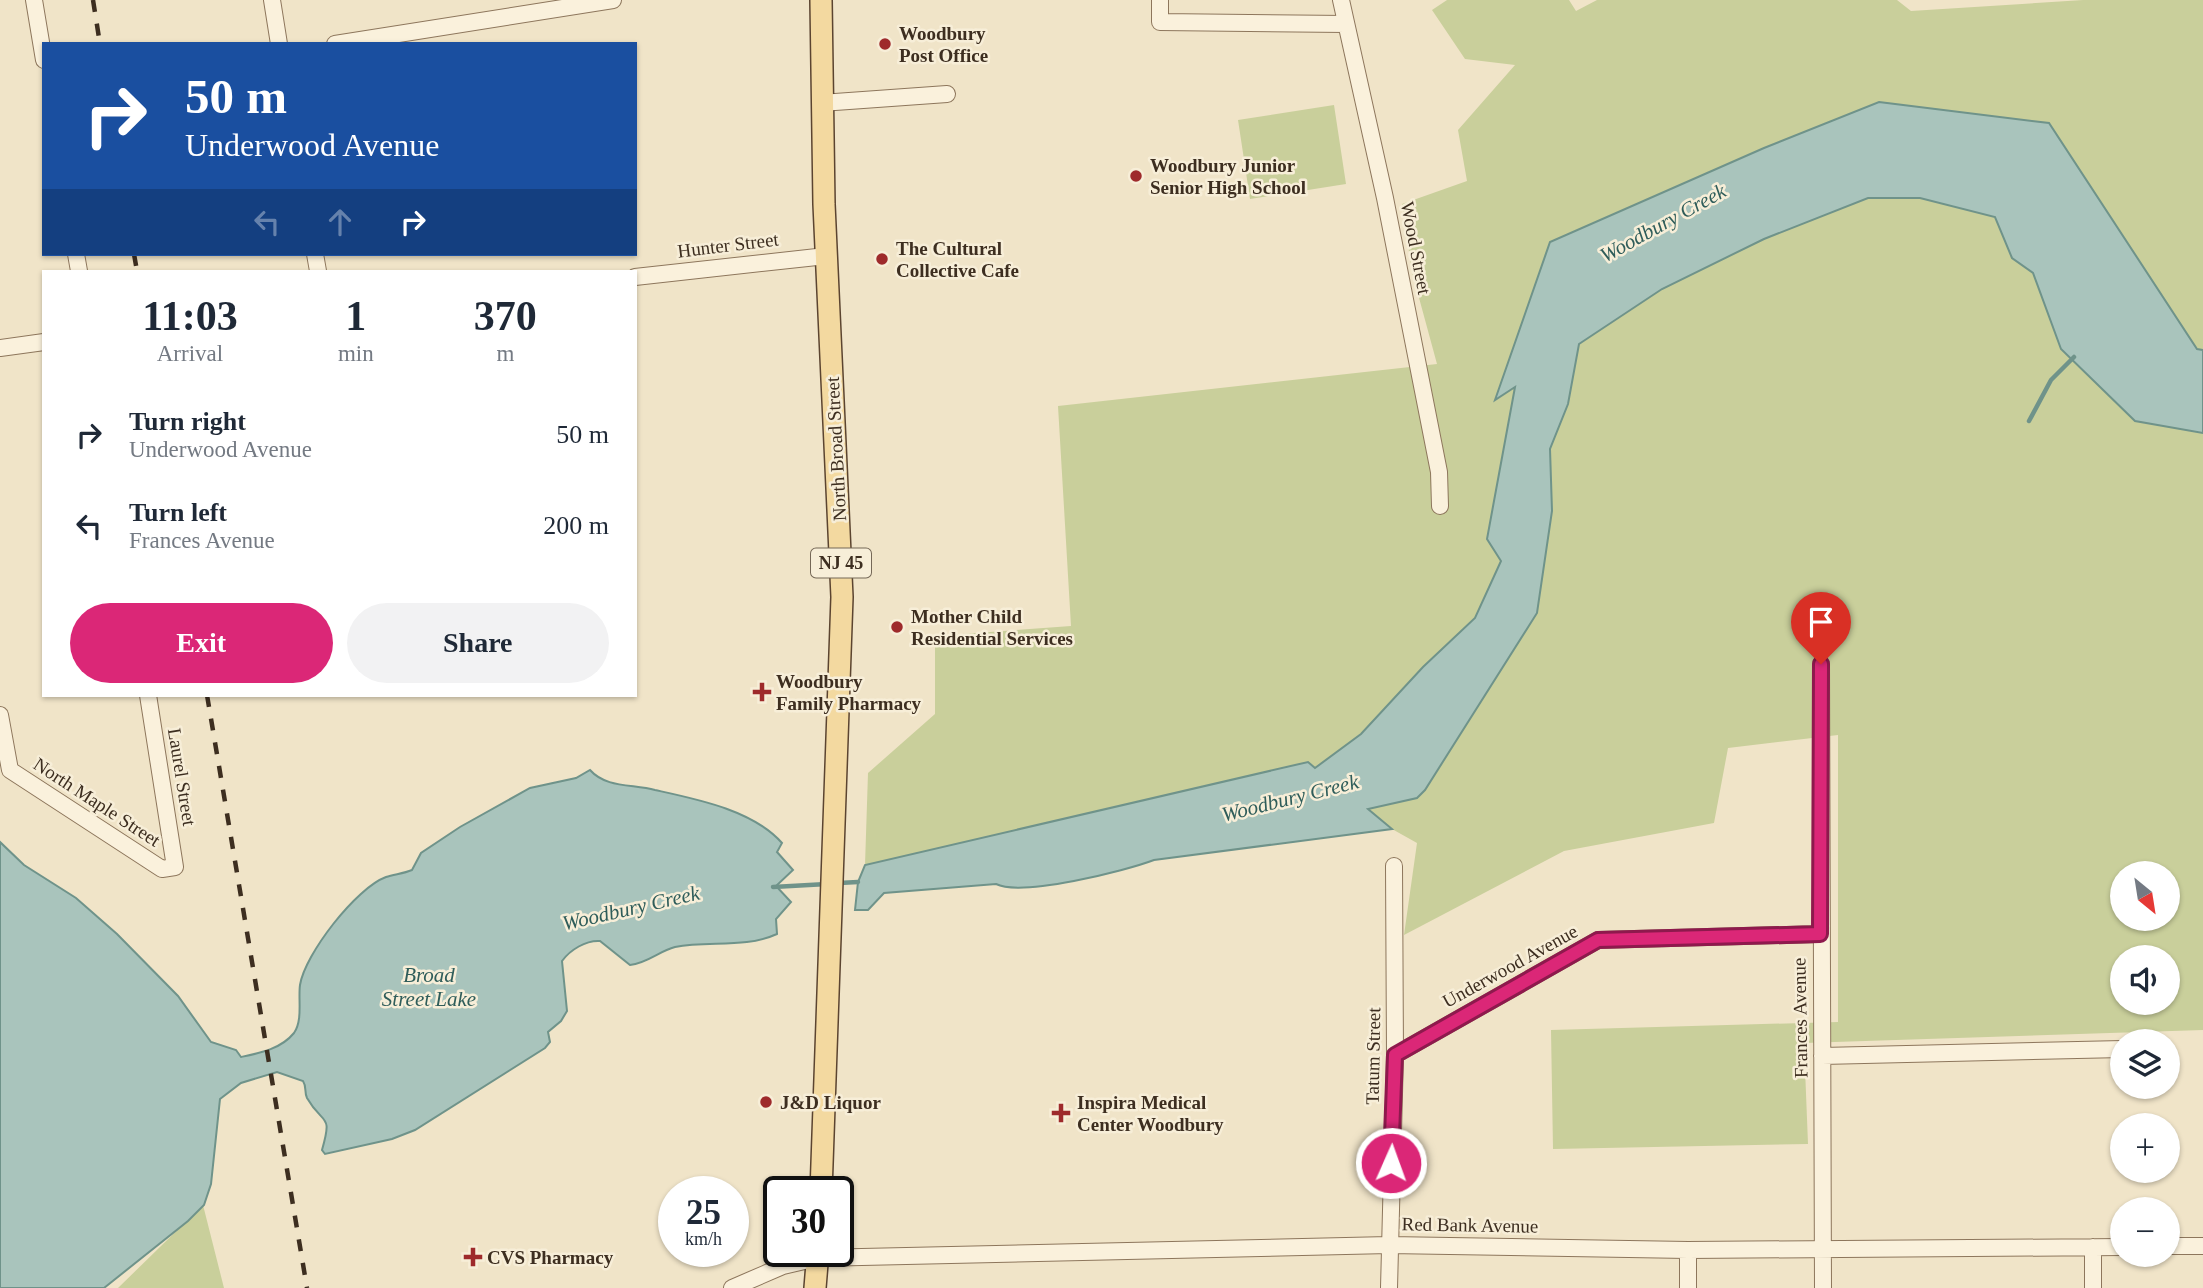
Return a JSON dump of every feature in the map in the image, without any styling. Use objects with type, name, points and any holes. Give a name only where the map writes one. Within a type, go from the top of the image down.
[{"type":"main road","name":"North Broad Street","points":[[821,0],[826,256],[842,597],[822,1176]]},
{"type":"main road","points":[[815,1288],[816,1267]]},
{"type":"street","points":[[34,0],[42,48]]},
{"type":"street","points":[[272,0],[279,42]]},
{"type":"street","points":[[348,42],[613,0]]},
{"type":"street","points":[[1160,0],[1160,22],[1346,24]]},
{"type":"street","name":"Wood Street","points":[[1341,0],[1385,198],[1436,461],[1440,506]]},
{"type":"street","points":[[821,103],[947,94]]},
{"type":"street","name":"Hunter Street","points":[[637,277],[826,256]]},
{"type":"street","points":[[0,348],[42,342]]},
{"type":"street","name":"Frances Avenue","points":[[1821,664],[1823,1288]]},
{"type":"street","name":"Laurel Street","points":[[148,697],[175,867]]},
{"type":"street","name":"North Maple Street","points":[[0,715],[10,771],[162,869],[175,867]]},
{"type":"street","name":"Tatum Street","points":[[1389,1288],[1395,1055],[1394,866]]},
{"type":"street","name":"Underwood Avenue","points":[[1395,1055],[1598,940],[1820,934]]},
{"type":"street","points":[[1822,1056],[2110,1049]]},
{"type":"street","name":"Red Bank Avenue","points":[[854,1253],[1389,1245],[1688,1250],[2110,1247]]},
{"type":"street","points":[[2180,1246],[2203,1246]]},
{"type":"street","points":[[2093,1247],[2093,1288]]},
{"type":"street","points":[[1688,1250],[1688,1288]]},
{"type":"street","name":"Red Bank Avenue","points":[[732,1288],[781,1267]]},
{"type":"green space","points":[[1447,0],[1569,0],[1576,11],[1597,0],[1897,0],[1911,11],[2083,0],[2203,0],[2203,350],[2197,349],[1879,102],[1764,148],[1550,242],[1497,399],[1662,289],[1764,239],[1868,198],[1920,198],[1995,217],[2012,258],[2033,273],[2061,349],[2135,421],[2203,433],[2203,1030],[2110,1029],[2110,1033],[1804,1043],[1808,1144],[1553,1149],[1551,1030],[1838,1022],[1838,735],[1728,748],[1714,823],[1564,851],[1404,935],[1417,843],[1392,829],[1308,762],[865,865],[868,773],[935,714],[935,636],[1071,626],[1058,406],[1437,364],[1412,272],[1402,204],[1467,181],[1458,130],[1515,65],[1465,59],[1432,10]]},
{"type":"green space","points":[[1334,105],[1346,184],[1250,199],[1238,120]]},
{"type":"green space","points":[[203,1205],[224,1288],[118,1288]]},
{"type":"water","points":[[1879,102],[2049,123],[2197,349],[2203,350],[2203,433],[2135,421],[2061,349],[2033,273],[2012,258],[1995,217],[1920,198],[1868,198],[1764,239],[1662,289],[1579,344],[1568,404],[1550,449],[1552,511],[1537,613],[1425,790],[1417,798],[1368,809],[1392,829],[1154,860],[1098,876],[1050,885],[1009,887],[996,884],[884,893],[868,910],[855,910],[858,882],[865,865],[1308,762],[1315,768],[1361,734],[1423,667],[1475,618],[1501,561],[1487,539],[1515,387],[1495,400],[1550,242],[1764,148]]},
{"type":"water","name":"Broad Street Lake","points":[[590,770],[596,776],[612,783],[706,802],[740,814],[770,832],[782,843],[777,852],[793,870],[776,886],[791,902],[776,919],[777,934],[739,943],[675,947],[630,965],[600,941],[579,946],[562,961],[567,1011],[561,1021],[548,1032],[550,1042],[545,1048],[415,1130],[392,1139],[325,1154],[322,1150],[327,1130],[325,1120],[307,1098],[303,1081],[277,1072],[241,1083],[220,1099],[211,1184],[204,1205],[188,1221],[104,1288],[0,1288],[0,842],[24,865],[76,898],[117,934],[178,996],[211,1042],[236,1050],[241,1057],[277,1047],[294,1033],[300,1009],[300,985],[311,957],[334,923],[361,894],[386,877],[412,870],[421,853],[460,827],[530,788],[576,778]]},
{"type":"waterway","points":[[2029,421],[2051,380],[2074,357]]},
{"type":"waterway","name":"Woodbury Creek","points":[[839,883],[858,882]]},
{"type":"waterway","name":"Woodbury Creek","points":[[773,887],[827,884]]},
{"type":"railway","points":[[93,0],[100,42]]},
{"type":"railway","points":[[134,256],[137,270]]},
{"type":"railway","points":[[207,697],[307,1288]]},
{"type":"place","name":"Woodbury Post Office","points":[[885,44]]},
{"type":"place","name":"Woodbury Junior Senior High School","points":[[1136,176]]},
{"type":"place","name":"The Cultural Collective Cafe","points":[[882,259]]},
{"type":"place","name":"Mother Child Residential Services","points":[[897,627]]},
{"type":"place","name":"Woodbury Family Pharmacy","points":[[762,692]]},
{"type":"place","name":"J&D Liquor","points":[[766,1102]]},
{"type":"place","name":"Inspira Medical Center Woodbury","points":[[1061,1113]]},
{"type":"place","name":"CVS Pharmacy","points":[[473,1257]]},
{"type":"route","points":[[1391,1163],[1395,1055],[1598,940],[1820,934],[1821,664]]}]
